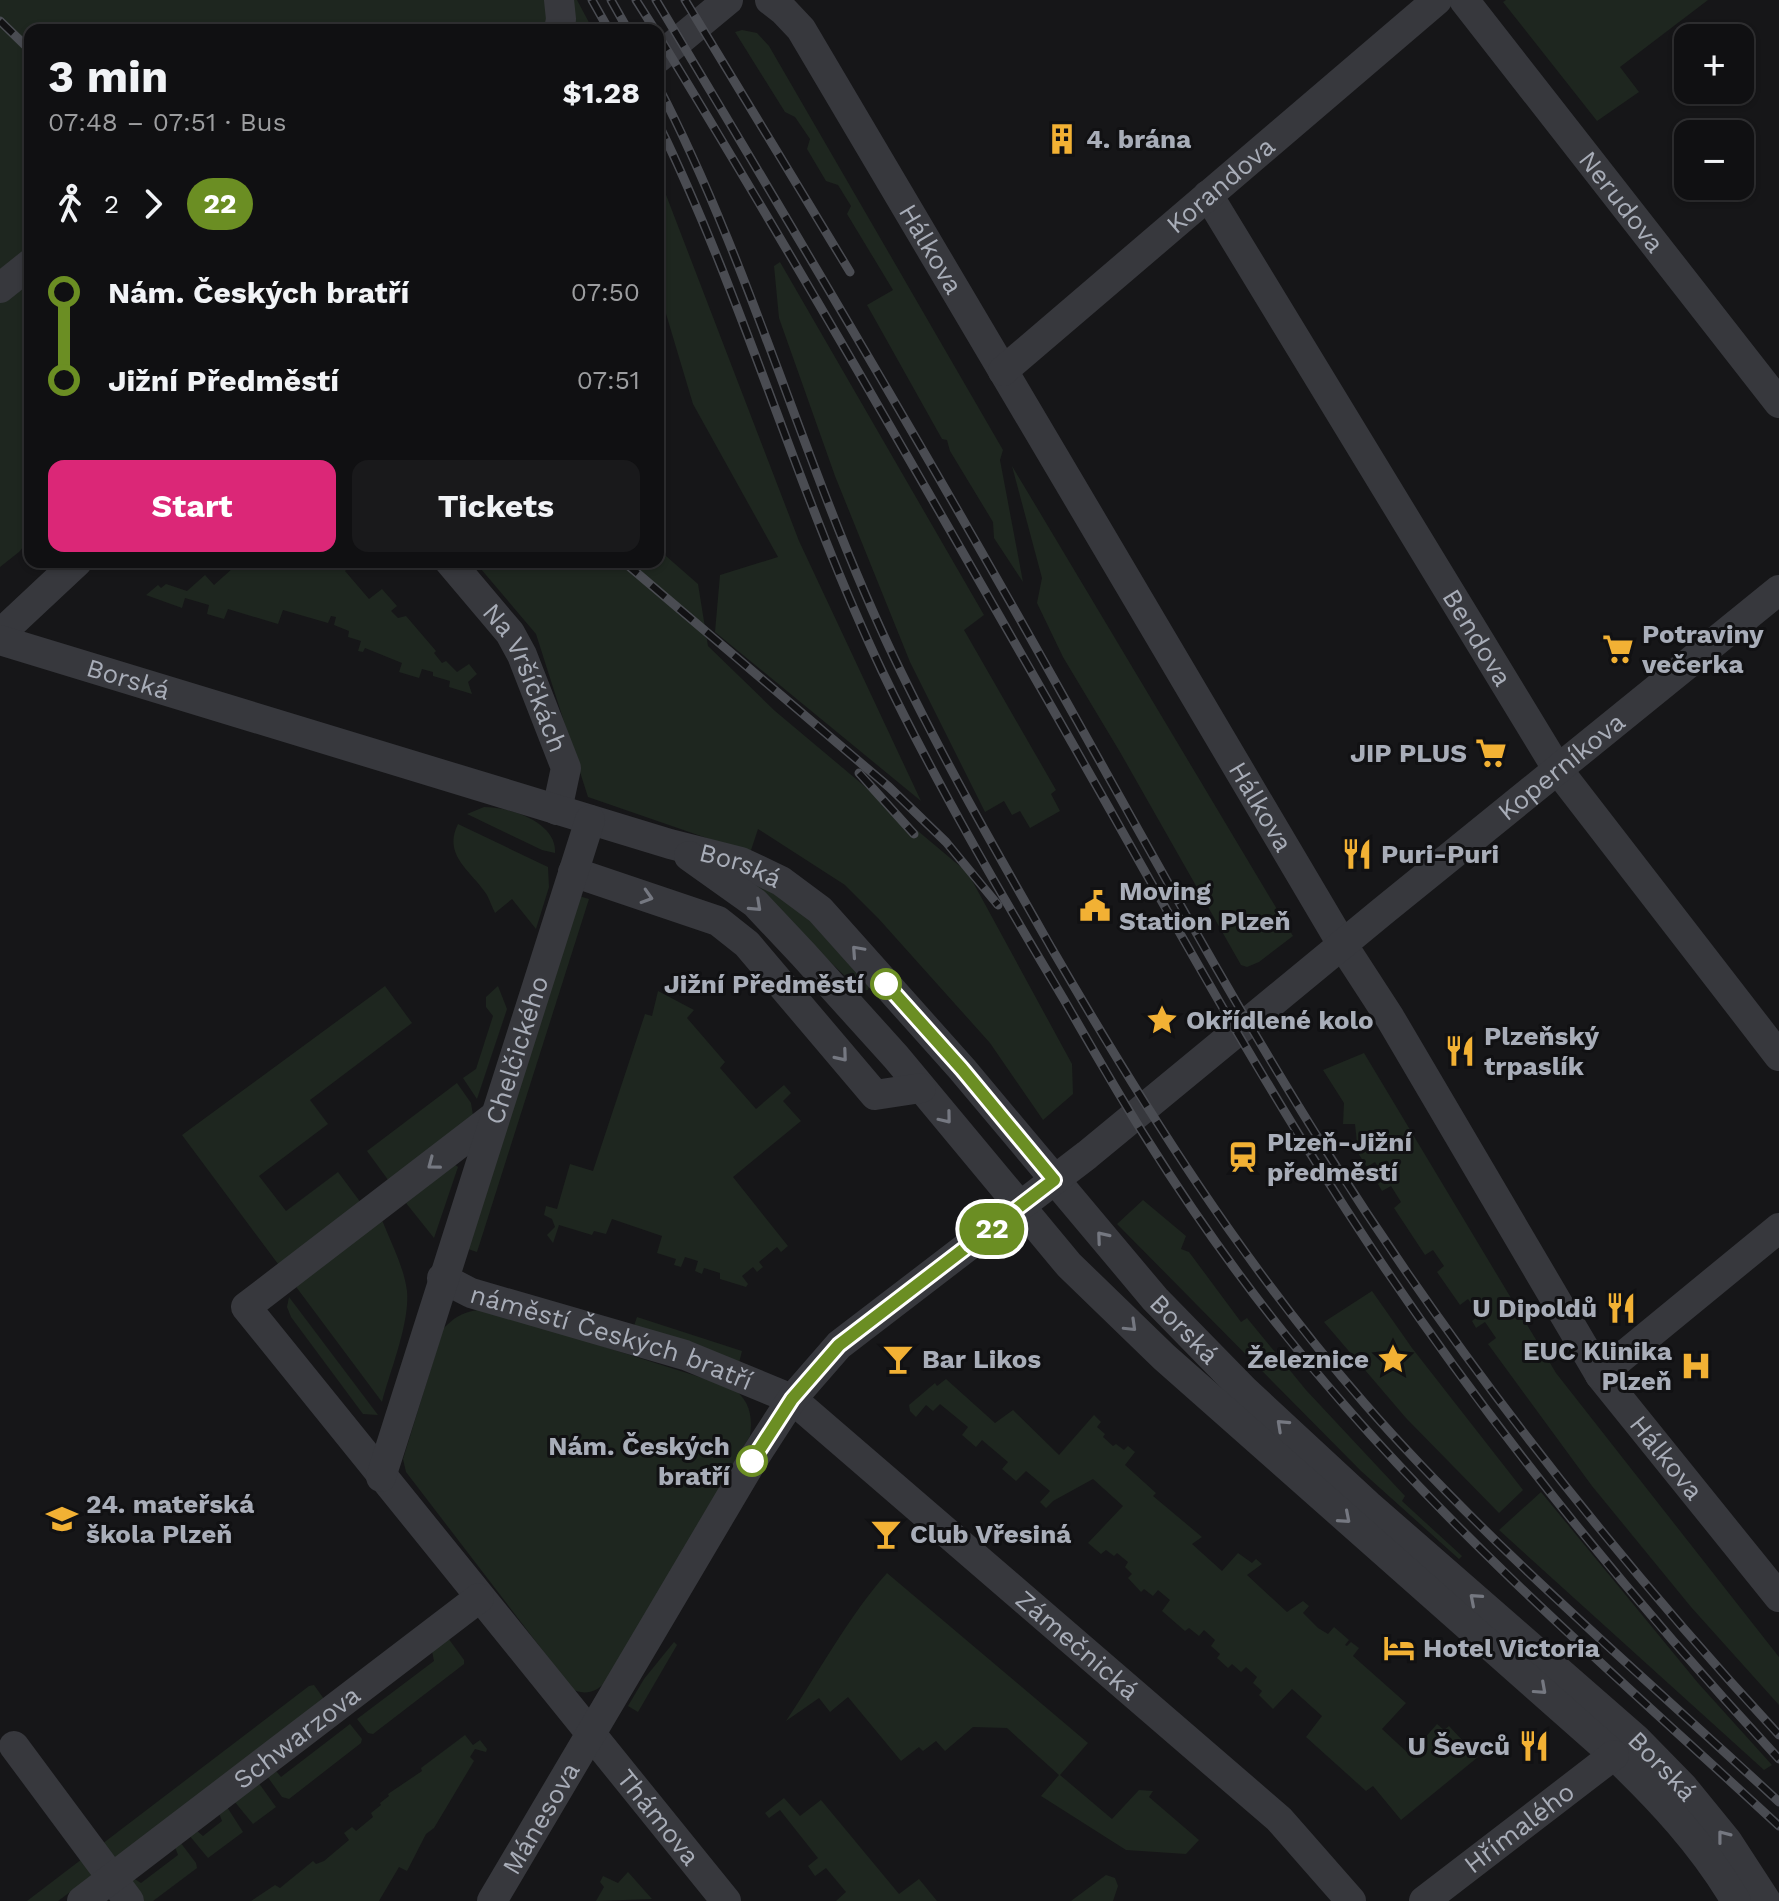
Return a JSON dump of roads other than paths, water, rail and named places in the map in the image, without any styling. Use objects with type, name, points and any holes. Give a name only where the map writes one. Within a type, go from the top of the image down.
[{"type":"street","points":[[559,0],[560,24]]},
{"type":"street","name":"Hálkova","points":[[770,0],[801,29],[1600,1375],[1779,1597]]},
{"type":"street","name":"Korandova","points":[[1003,371],[1437,0]]},
{"type":"street","name":"Nerudova","points":[[1464,0],[1779,403]]},
{"type":"street","points":[[664,53],[724,4]]},
{"type":"street","name":"Bendova","points":[[1208,195],[1558,770],[1779,1056]]},
{"type":"street","points":[[0,288],[24,269]]},
{"type":"street","points":[[0,637],[71,568]]},
{"type":"street","name":"Na Vršíčkách","points":[[455,568],[510,633],[522,655],[566,768],[557,810]]},
{"type":"street","name":"Koperníkova","points":[[792,1399],[839,1345],[1100,1144],[1779,590]]},
{"type":"street","name":"Borská","points":[[0,637],[557,810],[741,862],[781,881],[820,910],[962,1069],[1155,1299],[1244,1390],[1368,1505],[1636,1739],[1683,1787],[1727,1841],[1766,1901]]},
{"type":"street","name":"Chelčického","points":[[442,1278],[590,820]]},
{"type":"street","name":"Borská","points":[[670,844],[755,903],[921,1088],[1069,1265],[1164,1357],[1660,1799],[1715,1866],[1736,1901]]},
{"type":"street","points":[[573,872],[692,911],[730,928],[875,1095],[921,1088]]},
{"type":"street","points":[[495,1116],[246,1307],[591,1735]]},
{"type":"street","points":[[1600,1375],[1779,1228]]},
{"type":"street","name":"náměstí Českých bratří","points":[[381,1477],[442,1278],[471,1293],[685,1355],[792,1399],[752,1461],[591,1735]]},
{"type":"street","name":"Zámečnická","points":[[792,1399],[1271,1812],[1351,1901]]},
{"type":"street","name":"Schwarzova","points":[[82,1901],[121,1889],[479,1598]]},
{"type":"street","name":"Mánesova","points":[[492,1901],[591,1735]]},
{"type":"street","name":"Thámova","points":[[591,1735],[726,1901]]},
{"type":"street","points":[[14,1746],[121,1889]]},
{"type":"street","name":"Hřímalého","points":[[1424,1901],[1614,1755]]},
{"type":"railway","points":[[592,0],[606,24]]},
{"type":"railway","points":[[611,0],[625,24]]},
{"type":"railway","points":[[636,0],[651,24]]},
{"type":"railway","points":[[656,0],[915,437],[1226,985],[1327,1152],[1430,1305],[1540,1454],[1656,1597],[1779,1735]]},
{"type":"railway","points":[[685,0],[850,272]]},
{"type":"railway","points":[[0,21],[24,44]]},
{"type":"railway","points":[[664,45],[857,369],[1247,1049],[1329,1183],[1418,1316],[1515,1448],[1617,1575],[1779,1759]]},
{"type":"railway","points":[[664,98],[724,231],[838,528],[902,674],[1013,881],[1087,1009],[1160,1126],[1237,1241],[1320,1351],[1413,1457],[1514,1559],[1779,1802]]},
{"type":"railway","points":[[664,136],[718,259],[823,535],[882,671],[992,877],[1170,1176],[1267,1311],[1319,1376],[1396,1463],[1502,1570],[1779,1826]]},
{"type":"railway","points":[[631,568],[889,787],[946,842],[998,905]]},
{"type":"railway","points":[[859,773],[914,834]]},
{"type":"place","name":"4. brána","points":[[1062,139]]},
{"type":"place","name":"Potraviny večerka","points":[[1618,649]]},
{"type":"place","name":"JIP PLUS","points":[[1491,753]]},
{"type":"place","name":"Puri-Puri","points":[[1357,854]]},
{"type":"place","name":"Moving Station Plzeň","points":[[1095,906]]},
{"type":"place","name":"Jižní Předměstí","points":[[886,984]]},
{"type":"place","name":"Okřídlené kolo","points":[[1162,1020]]},
{"type":"place","name":"Plzeňský trpaslík","points":[[1460,1051]]},
{"type":"place","name":"Plzeň-Jižní předměstí","points":[[1243,1157]]},
{"type":"place","name":"U Dipoldů","points":[[1621,1308]]},
{"type":"place","name":"Bar Likos","points":[[898,1359]]},
{"type":"place","name":"Železnice","points":[[1393,1359]]},
{"type":"place","name":"EUC Klinika Plzeň","points":[[1696,1366]]},
{"type":"place","name":"Nám. Českých bratří","points":[[752,1461]]},
{"type":"place","name":"24. mateřská škola Plzeň","points":[[62,1519]]},
{"type":"place","name":"Club Vřesiná","points":[[886,1534]]},
{"type":"place","name":"Hotel Victoria","points":[[1399,1648]]},
{"type":"place","name":"U Ševců","points":[[1534,1746]]}]
